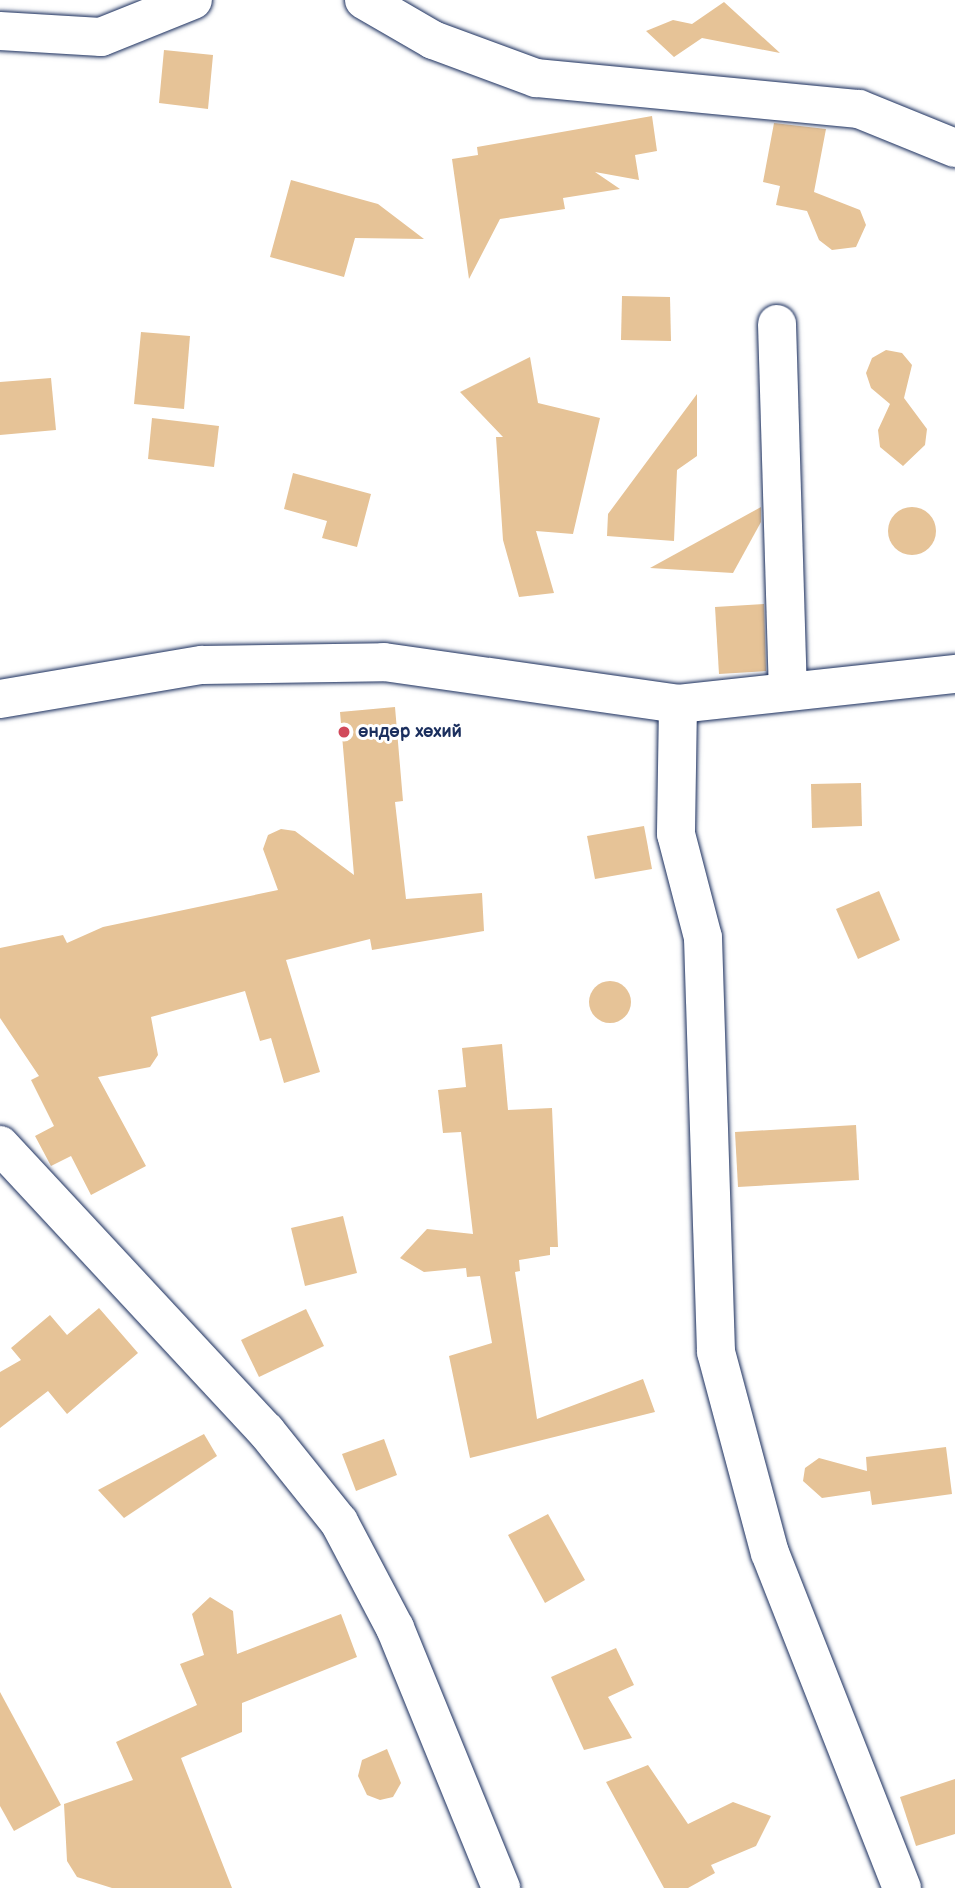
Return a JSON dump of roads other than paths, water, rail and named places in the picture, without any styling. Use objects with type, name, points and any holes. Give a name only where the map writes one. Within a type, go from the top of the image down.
[{"type":"street","points":[[0,31],[101,37],[193,0]]},
{"type":"street","points":[[364,0],[433,40],[536,78],[859,109],[955,148]]},
{"type":"street","points":[[777,324],[788,691]]},
{"type":"street","points":[[0,699],[202,665],[384,662],[678,704],[955,674]]},
{"type":"street","points":[[678,704],[676,834],[703,938],[716,1352],[770,1553],[902,1888]]},
{"type":"street","points":[[0,1145],[266,1431],[339,1522],[395,1628],[501,1888]]},
{"type":"place","name":"өндөр хөхий","points":[[344,732]]}]
